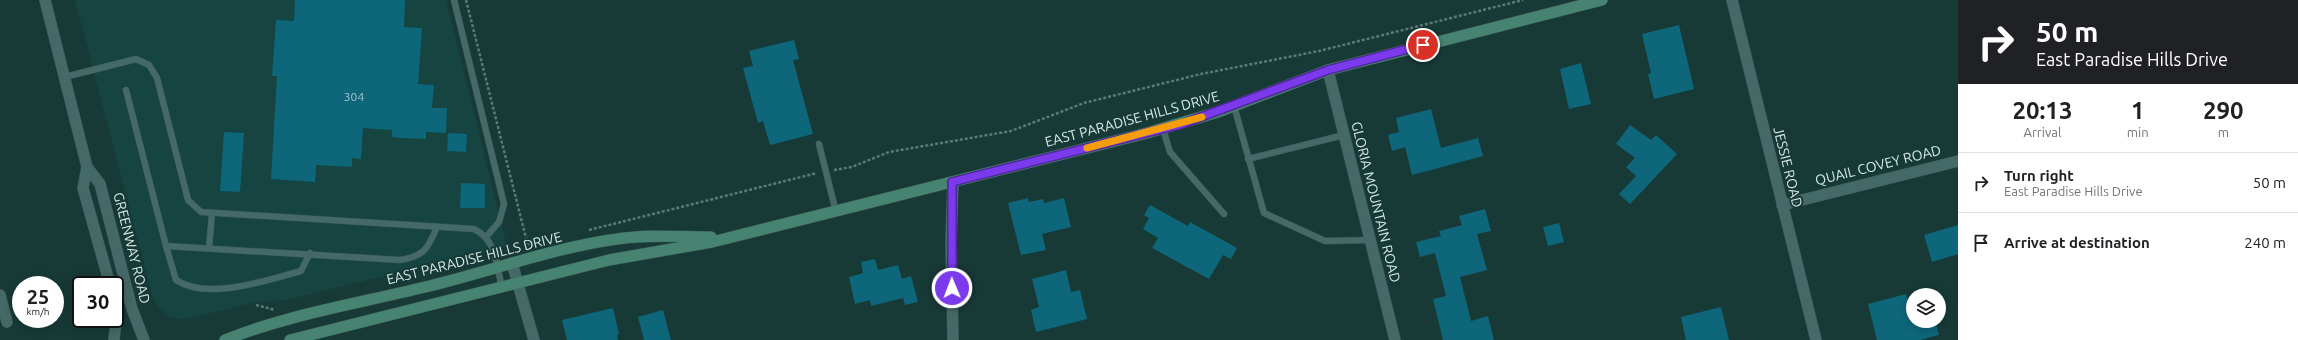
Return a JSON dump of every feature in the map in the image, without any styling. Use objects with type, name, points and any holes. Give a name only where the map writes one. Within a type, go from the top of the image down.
[{"type":"main road","name":"EAST PARADISE HILLS DRIVE","points":[[290,340],[630,255],[712,242],[1163,129],[1234,106],[1328,70],[1602,0]]},
{"type":"main road","name":"EAST PARADISE HILLS DRIVE","points":[[225,340],[275,323],[512,263],[617,239],[736,236]]},
{"type":"street","name":"GREENWAY ROAD","points":[[45,0],[87,167],[100,184],[130,302],[144,340]]},
{"type":"street","name":"JESSIE ROAD","points":[[1732,0],[1816,340]]},
{"type":"street","name":"GLORIA MOUNTAIN ROAD","points":[[1328,70],[1395,340]]},
{"type":"street","name":"QUAIL COVEY ROAD","points":[[1782,205],[1958,161]]},
{"type":"street","name":"GREENWAY ROAD","points":[[87,167],[83,188],[107,276]]},
{"type":"street","points":[[952,182],[951,242],[953,340]]},
{"type":"street","points":[[512,263],[534,340]]},
{"type":"street","points":[[0,295],[7,322]]},
{"type":"street","points":[[114,340],[115,328]]},
{"type":"lane","points":[[454,0],[504,204],[499,222],[486,237]]},
{"type":"lane","points":[[65,77],[136,59],[149,65],[157,78],[188,200],[201,212],[474,229],[490,241],[502,287]]},
{"type":"lane","points":[[126,90],[176,280],[183,285],[234,289],[301,271],[310,253]]},
{"type":"lane","points":[[1234,106],[1261,210],[1269,217],[1292,225],[1325,241],[1370,240]]},
{"type":"lane","points":[[1163,129],[1170,152],[1224,214]]},
{"type":"lane","points":[[1248,159],[1344,135]]},
{"type":"lane","points":[[819,144],[836,212]]},
{"type":"lane","points":[[209,248],[212,213]]},
{"type":"lane","points":[[166,246],[310,253],[400,260],[412,258],[423,253],[437,227]]},
{"type":"path","points":[[466,0],[528,246],[535,244]]},
{"type":"path","points":[[586,231],[826,171],[852,167],[889,152],[1011,131],[1091,101],[1201,74],[1319,51],[1523,0]]},
{"type":"shaded area","points":[[75,0],[446,0],[507,246],[286,300],[257,302],[190,318],[180,319],[168,316],[160,309],[153,298]]},
{"type":"building","points":[[295,0],[405,0],[404,27],[422,28],[418,84],[434,85],[432,108],[447,108],[446,133],[426,132],[426,139],[404,138],[392,137],[392,130],[363,128],[361,159],[352,158],[352,167],[316,165],[315,182],[271,179],[277,76],[272,76],[276,20],[294,21]]},
{"type":"building","points":[[1679,25],[1694,89],[1654,99],[1648,74],[1651,73],[1642,34]]},
{"type":"building","points":[[794,40],[799,59],[793,60],[813,134],[770,145],[763,121],[758,123],[743,68],[753,66],[749,51]]},
{"type":"building","points":[[1581,63],[1591,104],[1569,109],[1560,69]]},
{"type":"building","points":[[1431,109],[1441,148],[1478,138],[1483,156],[1412,175],[1405,147],[1392,151],[1388,135],[1399,132],[1396,118]]},
{"type":"building","points":[[1630,125],[1651,140],[1656,135],[1677,154],[1630,204],[1619,194],[1636,176],[1626,167],[1635,158],[1616,144]]},
{"type":"building","points":[[224,132],[244,133],[240,192],[220,191]]},
{"type":"building","points":[[448,133],[467,134],[466,152],[447,151]]},
{"type":"building","points":[[461,183],[485,184],[485,208],[460,208]]},
{"type":"building","points":[[1028,198],[1029,202],[1043,199],[1044,203],[1064,198],[1071,227],[1042,234],[1046,250],[1021,255],[1008,203]]},
{"type":"building","points":[[1150,205],[1188,226],[1190,222],[1237,248],[1231,259],[1223,255],[1209,279],[1152,248],[1158,238],[1143,229],[1149,218],[1144,215]]},
{"type":"building","points":[[1485,209],[1491,231],[1477,234],[1487,270],[1460,277],[1471,321],[1488,316],[1494,340],[1443,340],[1433,299],[1446,296],[1435,253],[1420,257],[1416,242],[1441,236],[1439,231],[1462,225],[1459,216]]},
{"type":"building","points":[[1559,223],[1564,242],[1548,246],[1543,227]]},
{"type":"building","points":[[1958,225],[1958,254],[1932,262],[1924,235]]},
{"type":"building","points":[[875,259],[878,270],[898,265],[902,279],[911,276],[918,302],[905,305],[903,298],[871,306],[870,300],[855,304],[849,277],[863,273],[861,262]]},
{"type":"building","points":[[1066,270],[1071,292],[1080,290],[1087,319],[1036,332],[1031,310],[1039,307],[1032,279]]},
{"type":"building","points":[[1906,294],[1906,328],[1937,328],[1939,335],[1920,340],[1877,340],[1868,304]]},
{"type":"building","points":[[1721,307],[1729,340],[1686,340],[1681,317]]},
{"type":"building","points":[[613,308],[619,334],[617,335],[618,340],[567,340],[562,320]]},
{"type":"building","points":[[663,310],[671,340],[644,340],[638,317]]},
{"type":"slow traffic","points":[[1087,148],[1202,117]]},
{"type":"route","points":[[952,288],[952,182],[1182,124],[1218,112],[1328,70],[1423,45]]}]
